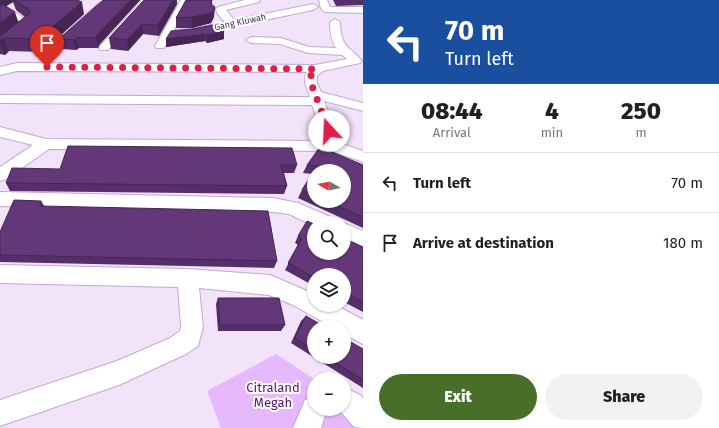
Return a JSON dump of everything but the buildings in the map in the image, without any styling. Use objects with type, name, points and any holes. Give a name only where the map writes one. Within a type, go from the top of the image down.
[{"type":"street","points":[[49,53],[100,7],[116,0]]},
{"type":"street","points":[[104,48],[146,0]]},
{"type":"street","points":[[160,46],[185,0]]},
{"type":"street","points":[[232,24],[222,13],[221,9],[256,0]]},
{"type":"street","points":[[322,0],[326,9],[328,10],[363,10]]},
{"type":"street","name":"Gang Kluwah","points":[[167,34],[192,32],[313,7]]},
{"type":"street","points":[[0,47],[28,24],[8,10]]},
{"type":"street","points":[[334,22],[335,36],[344,52],[360,62]]},
{"type":"street","points":[[281,41],[308,50],[344,52]]},
{"type":"street","points":[[0,71],[16,67],[316,69],[360,62]]},
{"type":"street","points":[[316,69],[311,75],[311,83],[334,146]]},
{"type":"street","points":[[0,99],[317,98],[363,107]]},
{"type":"street","points":[[0,132],[46,144],[334,146],[363,157]]},
{"type":"street","points":[[0,175],[46,144]]},
{"type":"street","points":[[0,199],[273,205],[292,208],[310,216]]},
{"type":"street","points":[[351,234],[363,240]]},
{"type":"street","points":[[0,274],[188,278],[270,285],[301,298],[363,332]]},
{"type":"street","points":[[6,409],[118,373],[178,346],[190,338],[192,327],[188,278]]},
{"type":"street","points":[[351,404],[363,418]]},
{"type":"street","points":[[307,428],[311,416]]},
{"type":"green space","name":"Citraland Megah","points":[[276,354],[307,374],[307,416],[351,416],[363,428],[221,428],[207,391]]},
{"type":"route","points":[[47,67],[316,69],[311,75],[311,83],[329,131]]}]
